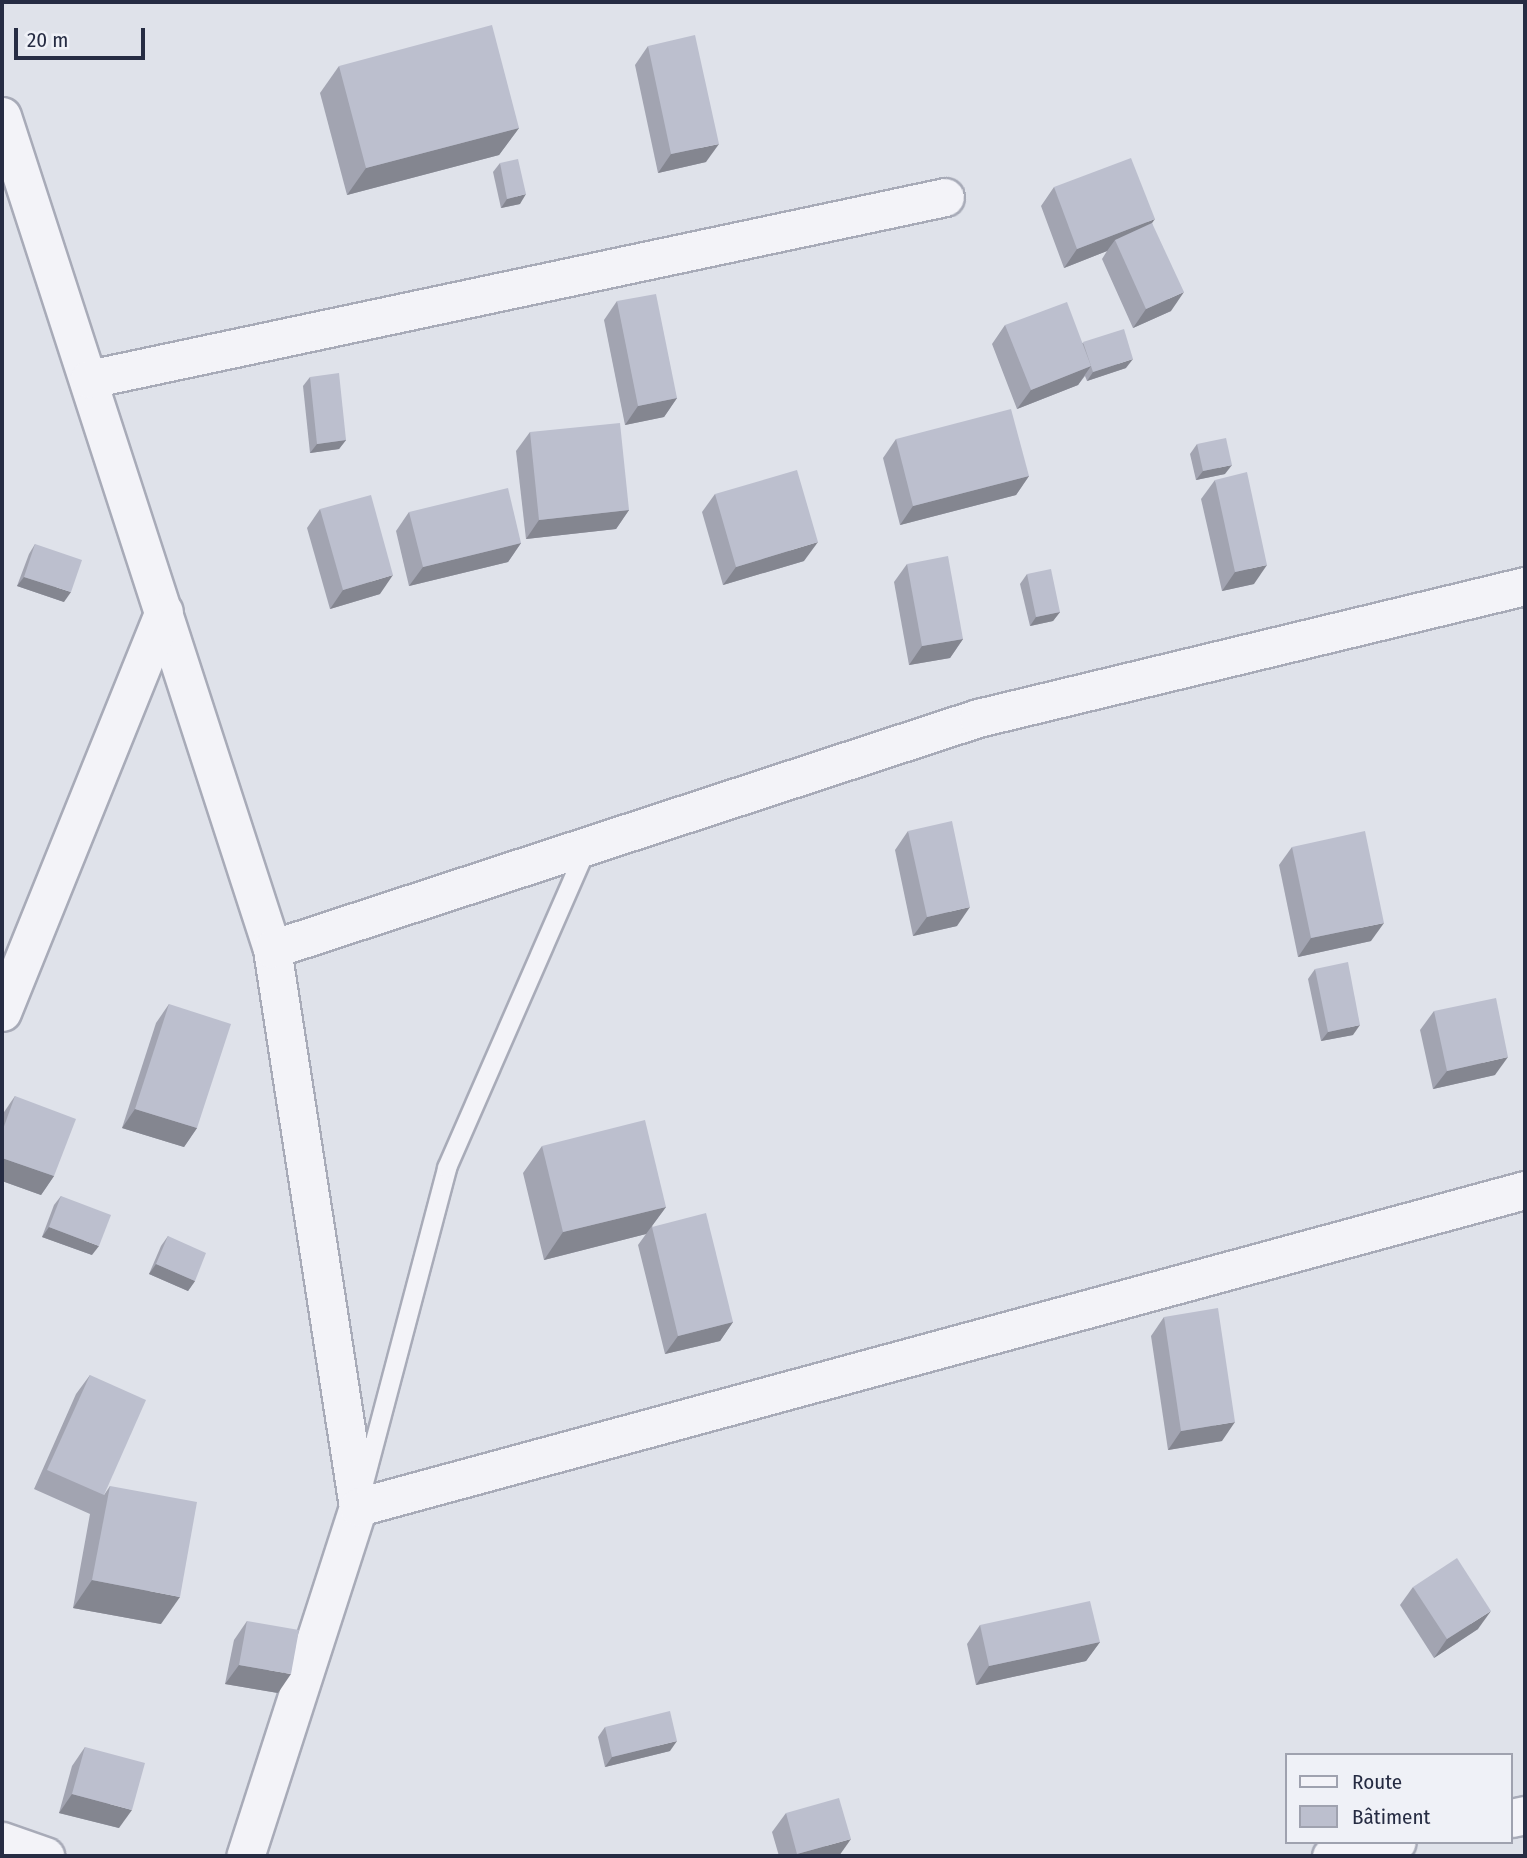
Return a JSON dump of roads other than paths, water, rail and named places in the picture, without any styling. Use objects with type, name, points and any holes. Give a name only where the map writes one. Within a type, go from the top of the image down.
[{"type":"street","points":[[2,117],[272,949],[358,1507],[245,1856]]},
{"type":"street","points":[[89,379],[944,197]]},
{"type":"street","points":[[272,949],[978,719],[1525,586]]},
{"type":"street","points":[[2,1012],[163,611]]},
{"type":"street","points":[[358,1507],[1525,1190]]},
{"type":"street","points":[[2,1841],[45,1856]]},
{"type":"street","points":[[1331,1856],[1388,1844]]},
{"type":"lane","points":[[358,1507],[447,1168],[588,845]]}]
